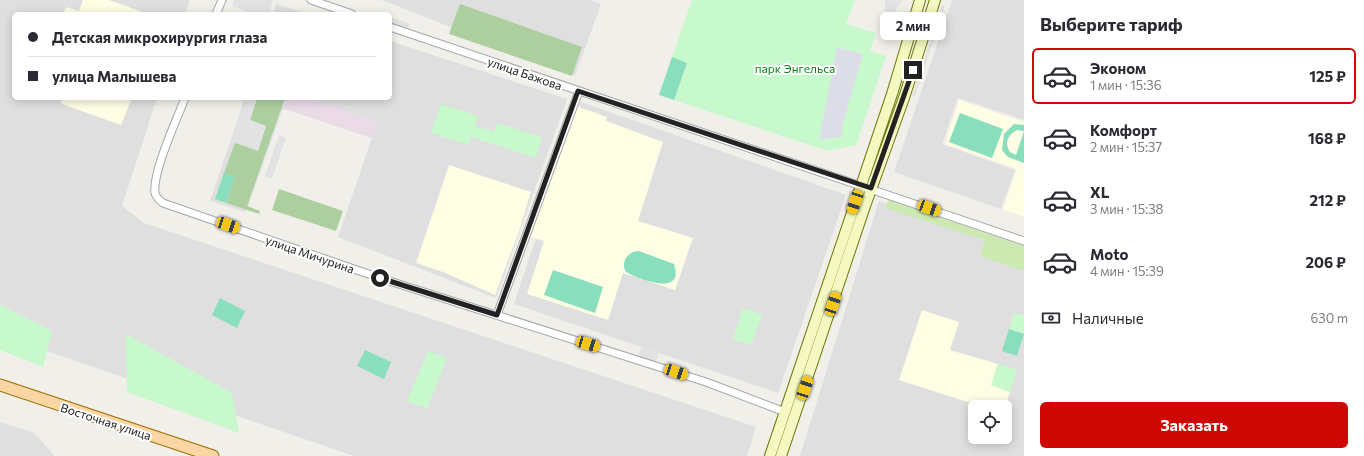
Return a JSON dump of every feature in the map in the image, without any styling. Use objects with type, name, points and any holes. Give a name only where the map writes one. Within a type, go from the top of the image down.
[{"type":"main road","points":[[781,456],[866,187],[920,0]]},
{"type":"main road","points":[[770,456],[866,187],[904,98],[935,0]]},
{"type":"main road","name":"Восточная улица","points":[[0,385],[213,456]]},
{"type":"street","points":[[217,12],[222,0]]},
{"type":"street","points":[[311,0],[346,12]]},
{"type":"street","name":"улица Бажова","points":[[392,28],[1024,241]]},
{"type":"street","points":[[497,315],[578,91]]},
{"type":"street","name":"улица Мичурина","points":[[184,100],[156,175],[155,192],[157,198],[162,203],[332,262],[706,382],[785,412]]},
{"type":"shaded area","points":[[0,0],[190,0],[186,12],[12,12],[12,100],[156,100],[122,206],[144,223],[756,427],[747,456],[354,456],[0,335]]},
{"type":"shaded area","points":[[83,0],[109,0],[142,12],[64,12],[66,7],[79,11]]},
{"type":"shaded area","points":[[234,0],[273,0],[270,12],[248,12],[232,6]]},
{"type":"shaded area","points":[[382,0],[591,0],[601,4],[575,76]]},
{"type":"shaded area","points":[[885,0],[902,0],[893,14],[885,11]]},
{"type":"shaded area","points":[[952,0],[1024,0],[1024,120],[958,98],[942,144],[1015,170],[1001,209],[894,172]]},
{"type":"shaded area","points":[[276,4],[302,12],[274,12]]},
{"type":"shaded area","points":[[942,5],[945,6],[915,97],[912,96]]},
{"type":"shaded area","points":[[392,18],[410,24],[407,31],[392,26]]},
{"type":"shaded area","points":[[392,42],[567,99],[496,298],[338,237],[372,138],[283,108],[246,212],[210,201],[244,100],[392,100]]},
{"type":"shaded area","points":[[837,47],[863,54],[842,126],[842,137],[819,140]]},
{"type":"shaded area","points":[[61,100],[131,100],[121,125],[62,104]]},
{"type":"shaded area","points":[[246,100],[256,100],[250,120],[266,126],[258,151],[232,141]]},
{"type":"shaded area","points":[[284,100],[315,100],[378,122],[372,138],[282,108]]},
{"type":"shaded area","points":[[959,100],[1024,122],[1024,216],[1003,210],[1017,169],[945,144]]},
{"type":"shaded area","points":[[581,102],[846,195],[778,393],[514,304]]},
{"type":"shaded area","points":[[576,106],[607,117],[606,121],[663,142],[638,221],[693,238],[675,290],[623,273],[608,320],[527,294],[544,241],[531,237]]},
{"type":"shaded area","points":[[279,135],[286,138],[272,179],[265,176]]},
{"type":"shaded area","points":[[449,165],[531,192],[519,231],[495,295],[443,272],[416,263]]},
{"type":"shaded area","points":[[879,201],[1024,252],[1024,456],[800,456]]},
{"type":"shaded area","points":[[922,310],[959,322],[950,350],[998,364],[991,385],[1010,392],[1007,400],[968,400],[968,402],[899,380]]},
{"type":"shaded area","points":[[642,346],[659,352],[655,365],[637,359]]},
{"type":"shaded area","points":[[0,422],[34,433],[53,454],[53,456],[0,456]]},
{"type":"green space","name":"парк Энгельса","points":[[692,0],[855,0],[846,24],[876,33],[870,51],[886,56],[856,145],[828,151],[674,100],[687,63],[672,57]]},
{"type":"green space","points":[[460,4],[582,47],[572,76],[449,34]]},
{"type":"green space","points":[[672,57],[687,63],[674,100],[659,95]]},
{"type":"green space","points":[[256,100],[284,100],[247,206],[260,211],[259,214],[226,203],[235,177],[224,173],[235,143],[258,150],[266,126],[250,120]]},
{"type":"green space","points":[[441,104],[478,116],[475,126],[494,132],[497,123],[542,137],[536,158],[471,137],[468,145],[431,133]]},
{"type":"green space","points":[[960,113],[1003,129],[992,158],[949,142]]},
{"type":"green space","points":[[1014,124],[1024,125],[1024,131],[1024,163],[1008,157],[1002,150],[1004,134]],"holes":[[[1017,130],[1024,131],[1016,155],[1010,152],[1007,142],[1011,134]]]},
{"type":"green space","points":[[224,173],[235,177],[226,203],[215,199]]},
{"type":"green space","points":[[279,189],[343,211],[336,231],[272,210]]},
{"type":"green space","points":[[888,200],[1024,246],[1024,271],[980,256],[985,240],[885,208]]},
{"type":"green space","points":[[639,251],[674,264],[676,274],[673,280],[667,283],[650,282],[626,272],[624,264],[626,258],[631,253]]},
{"type":"green space","points":[[553,270],[603,287],[595,313],[544,295]]},
{"type":"green space","points":[[220,298],[245,311],[237,328],[212,315]]},
{"type":"green space","points":[[0,305],[52,331],[43,367],[0,350]]},
{"type":"green space","points":[[743,308],[762,315],[751,345],[733,339]]},
{"type":"green space","points":[[1014,313],[1024,316],[1024,334],[1009,329]]},
{"type":"green space","points":[[1009,329],[1024,334],[1017,356],[1002,351]]},
{"type":"green space","points":[[126,334],[232,393],[239,433],[127,392]]},
{"type":"green space","points":[[365,350],[391,362],[384,379],[357,366]]},
{"type":"green space","points":[[428,351],[447,358],[427,409],[407,401]]},
{"type":"green space","points":[[998,364],[1017,370],[1010,392],[991,385]]},
{"type":"route","points":[[380,278],[497,315],[526,239],[578,91],[871,188],[913,70]]}]
